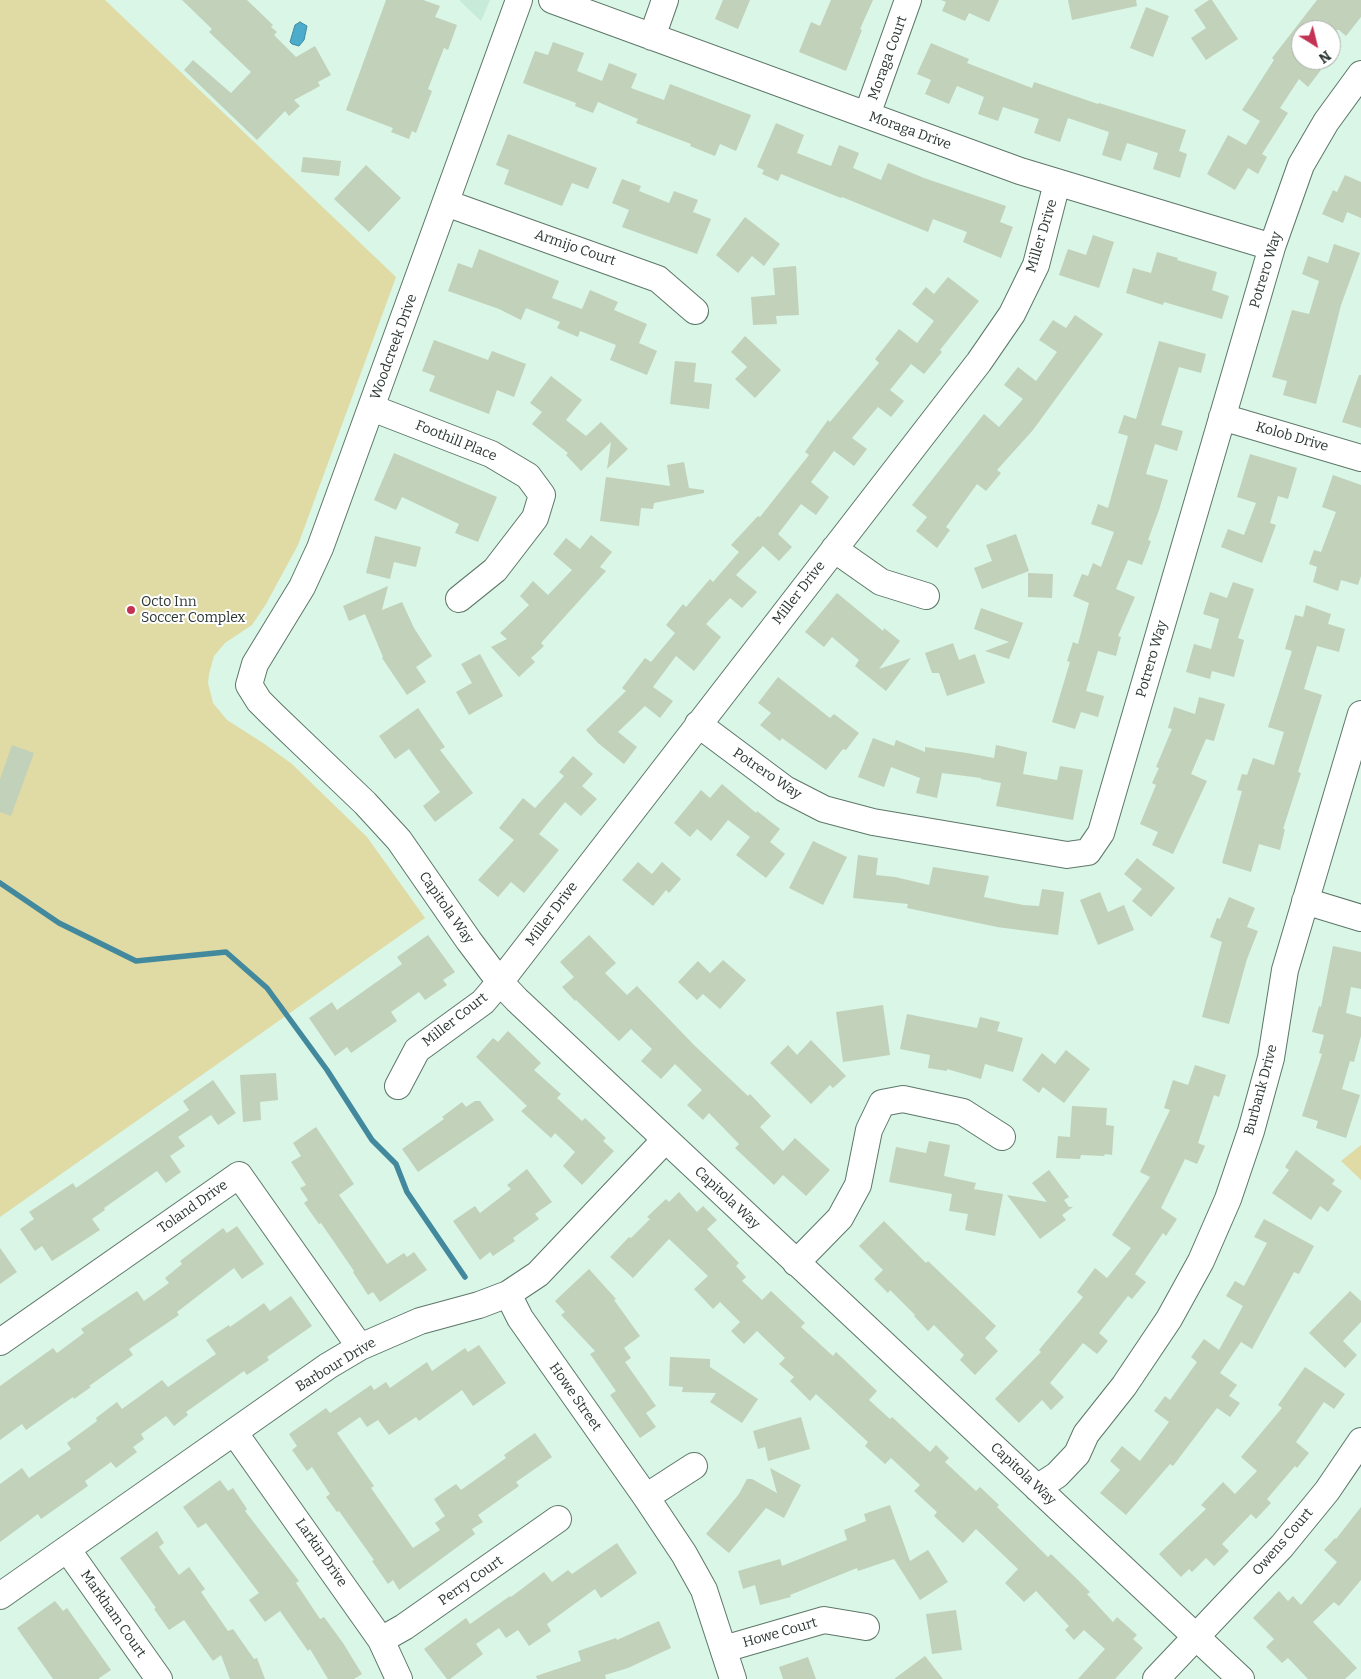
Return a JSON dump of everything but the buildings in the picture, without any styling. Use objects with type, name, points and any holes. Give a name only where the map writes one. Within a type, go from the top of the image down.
[{"type":"street","name":"Woodcreek Drive","points":[[249,685],[255,664],[302,587],[320,548],[519,0]]},
{"type":"street","name":"Moraga Drive","points":[[552,0],[1020,171],[1272,247]]},
{"type":"street","points":[[652,38],[665,0]]},
{"type":"street","name":"Moraga Court","points":[[867,115],[908,0]]},
{"type":"street","name":"Potrero Way","points":[[698,724],[785,789],[824,810],[873,822],[1067,855],[1088,852],[1101,833],[1272,247],[1301,165],[1326,122],[1361,74]]},
{"type":"street","name":"Miller Drive","points":[[500,982],[979,362],[1012,314],[1036,265],[1057,183]]},
{"type":"street","name":"Armijo Court","points":[[446,203],[658,279],[695,311]]},
{"type":"street","name":"Foothill Place","points":[[372,408],[491,454],[528,476],[542,495],[535,518],[495,570],[459,599]]},
{"type":"street","name":"Kolob Drive","points":[[1222,417],[1361,458]]},
{"type":"street","points":[[834,548],[881,582],[926,596]]},
{"type":"street","name":"Capitola Way","points":[[249,685],[259,701],[365,802],[399,840],[500,982],[796,1263],[1241,1679]]},
{"type":"street","name":"Burbank Drive","points":[[1037,1488],[1057,1475],[1077,1454],[1086,1434],[1124,1386],[1169,1319],[1201,1261],[1228,1199],[1251,1131],[1271,1058],[1285,970],[1361,714]]},
{"type":"street","points":[[1305,901],[1361,918]]},
{"type":"street","name":"Miller Court","points":[[398,1086],[417,1050],[483,1002],[500,982]]},
{"type":"street","points":[[796,1263],[840,1218],[858,1185],[869,1130],[882,1103],[903,1099],[964,1112],[1002,1138]]},
{"type":"street","name":"Barbour Drive","points":[[0,1596],[328,1366],[360,1347],[420,1321],[479,1305],[508,1294],[538,1274],[666,1140]]},
{"type":"street","name":"Toland Drive","points":[[0,1342],[240,1175],[360,1347]]},
{"type":"street","name":"Howe Street","points":[[508,1294],[520,1318],[684,1554],[704,1590],[733,1679]]},
{"type":"street","name":"Larkin Drive","points":[[234,1432],[381,1640],[398,1679]]},
{"type":"street","name":"Owens Court","points":[[1156,1679],[1282,1546],[1326,1491],[1361,1441]]},
{"type":"street","points":[[646,1497],[694,1466]]},
{"type":"street","name":"Perry Court","points":[[381,1640],[404,1627],[558,1519]]},
{"type":"street","name":"Markham Court","points":[[67,1549],[159,1679]]},
{"type":"street","name":"Howe Court","points":[[724,1649],[824,1620],[866,1626]]},
{"type":"shaded area","name":"Octo Inn Soccer Complex","points":[[0,0],[105,0],[396,277],[298,545],[266,604],[252,625],[225,643],[214,656],[208,683],[213,703],[227,720],[292,764],[367,837],[425,918],[0,1217]]},
{"type":"shaded area","points":[[459,0],[490,0],[481,21]]},
{"type":"shaded area","points":[[1361,1145],[1361,1180],[1341,1161]]},
{"type":"water","points":[[300,22],[307,26],[304,40],[299,46],[290,42],[295,25]]},
{"type":"waterway","points":[[0,883],[59,923],[136,961],[226,952],[267,988],[327,1070],[372,1140],[396,1164],[407,1192],[465,1277]]},
{"type":"place","name":"Octo Inn Soccer Complex","points":[[131,610]]}]
